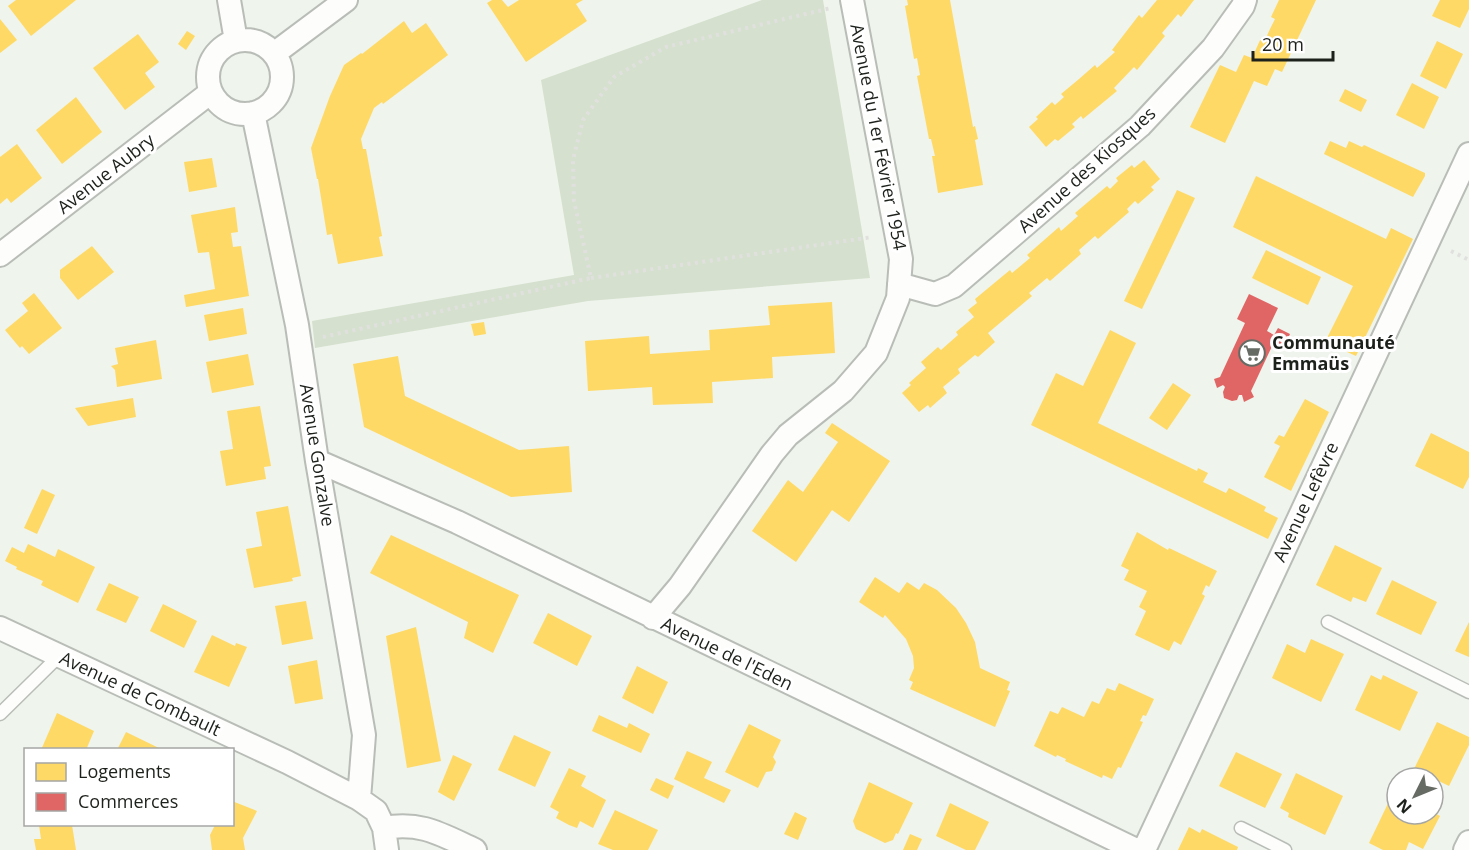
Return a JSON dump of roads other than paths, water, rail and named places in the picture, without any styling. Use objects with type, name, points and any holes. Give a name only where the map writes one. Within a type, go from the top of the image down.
[{"type":"street","points":[[229,0],[236,40]]},
{"type":"street","points":[[275,53],[346,0]]},
{"type":"street","name":"Avenue des Kiosques","points":[[899,284],[935,294],[954,286],[1140,126],[1213,48],[1245,0]]},
{"type":"street","name":"Avenue du 1er Février 1954","points":[[653,618],[680,586],[788,435],[843,391],[876,353],[898,298],[901,259],[852,2]]},
{"type":"street","points":[[249,39],[262,43],[275,53],[282,68],[282,81],[274,101],[265,108],[243,114],[230,111],[211,92],[208,80],[210,66],[218,51],[236,40],[249,39]]},
{"type":"street","name":"Avenue Aubry","points":[[0,255],[211,92]]},
{"type":"street","name":"Avenue Gonzalve","points":[[253,113],[300,342],[317,461],[364,735],[376,822]]},
{"type":"street","name":"Avenue Lefèvre","points":[[1144,850],[1469,154]]},
{"type":"street","name":"Avenue de l'Eden","points":[[317,461],[457,522],[1136,850]]},
{"type":"street","name":"Avenue de Combault","points":[[0,628],[287,762],[376,822]]},
{"type":"street","points":[[376,822],[431,829],[475,850]]},
{"type":"street","points":[[1466,850],[1469,842]]},
{"type":"lane","points":[[1328,622],[1469,693]]},
{"type":"lane","points":[[0,714],[58,656]]},
{"type":"lane","points":[[1241,828],[1285,850]]},
{"type":"place","name":"Communauté Emmaüs","points":[[1252,353]]}]
